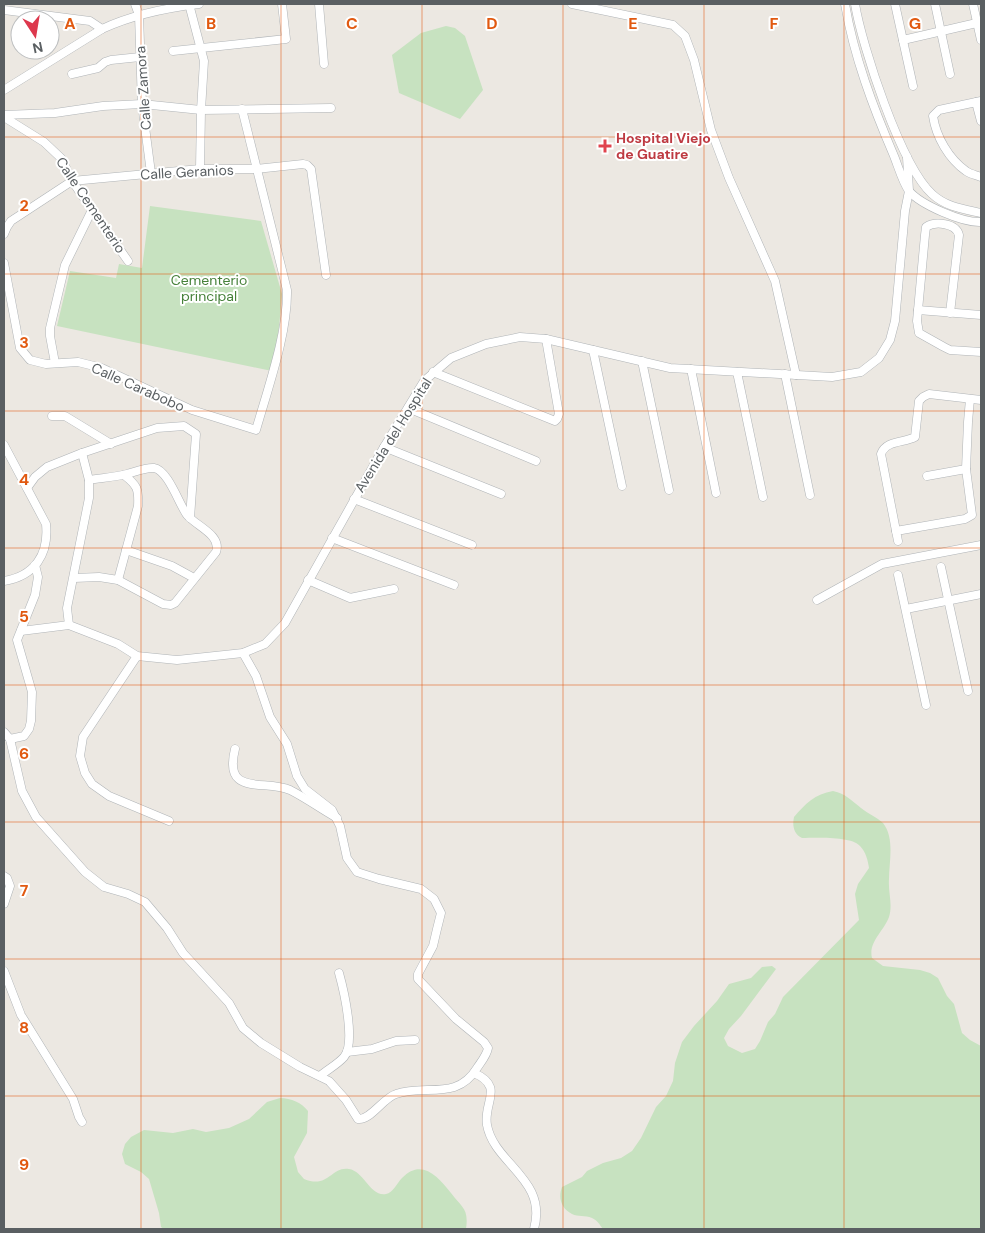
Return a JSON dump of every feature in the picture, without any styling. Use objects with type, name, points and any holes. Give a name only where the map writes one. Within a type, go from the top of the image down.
[{"type":"street","name":"Calle Zamora","points":[[136,4],[139,15],[142,104],[151,173]]},
{"type":"street","points":[[189,4],[202,47],[204,62],[200,170]]},
{"type":"street","points":[[4,90],[102,29],[139,15],[189,4],[199,4]]},
{"type":"street","points":[[173,51],[286,39],[282,4]]},
{"type":"street","points":[[319,4],[324,64]]},
{"type":"street","points":[[572,4],[673,25],[685,36],[694,60],[711,130],[729,178],[776,281],[796,375]]},
{"type":"street","points":[[846,4],[850,30],[873,108],[909,191],[931,206],[953,217],[981,222]]},
{"type":"street","points":[[855,4],[858,21],[882,97],[907,157],[920,180],[933,194]]},
{"type":"street","points":[[895,4],[914,86]]},
{"type":"street","points":[[935,4],[950,74]]},
{"type":"street","points":[[973,4],[979,22],[981,40]]},
{"type":"street","points":[[4,10],[90,20],[102,29]]},
{"type":"street","points":[[903,40],[979,22]]},
{"type":"street","points":[[72,74],[98,68],[110,60],[140,57]]},
{"type":"street","points":[[981,121],[979,101],[938,110],[933,116],[935,130],[948,153],[967,172],[981,177]]},
{"type":"street","points":[[4,116],[55,114],[103,106],[142,104],[201,110],[331,108]]},
{"type":"street","points":[[242,109],[256,169]]},
{"type":"street","name":"Calle Cementerio","points":[[4,116],[44,142],[62,159],[72,181],[128,261]]},
{"type":"street","name":"Avenida del Hospital","points":[[21,630],[69,626],[118,644],[137,656],[177,660],[243,653],[265,644],[286,623],[354,499],[424,381],[451,358],[486,344],[520,338],[546,339],[670,368],[832,377],[861,372],[878,358],[890,340],[895,321],[905,210],[909,191],[907,157]]},
{"type":"street","name":"Calle Geranios","points":[[72,181],[151,173],[307,165],[311,168],[326,275]]},
{"type":"street","name":"Calle Carabobo","points":[[4,263],[20,348],[30,360],[46,364],[78,362],[102,368],[192,410],[256,430],[272,377],[288,308],[287,290],[256,169]]},
{"type":"street","points":[[4,234],[11,221],[72,181]]},
{"type":"street","points":[[909,191],[924,190],[954,208],[981,212]]},
{"type":"street","points":[[55,363],[50,328],[65,265],[92,210]]},
{"type":"street","points":[[4,216],[11,221]]},
{"type":"street","points":[[950,313],[959,235],[954,228],[932,224],[926,227],[917,329],[922,335],[950,350],[981,352]]},
{"type":"street","points":[[918,310],[981,315]]},
{"type":"street","points":[[433,372],[555,421],[558,419],[559,414],[546,339]]},
{"type":"street","points":[[593,350],[622,486]]},
{"type":"street","points":[[642,361],[669,490]]},
{"type":"street","points":[[691,369],[716,493]]},
{"type":"street","points":[[737,372],[763,497]]},
{"type":"street","points":[[785,374],[810,495]]},
{"type":"street","points":[[898,541],[881,454],[882,449],[888,445],[915,437],[919,401],[923,397],[934,395],[981,400]]},
{"type":"street","points":[[896,531],[969,518],[972,512],[966,469],[970,399]]},
{"type":"street","points":[[408,408],[536,461]]},
{"type":"street","points":[[184,426],[192,410]]},
{"type":"street","points":[[52,416],[65,416],[111,444]]},
{"type":"street","points":[[27,488],[35,477],[48,467],[82,453],[157,428],[184,426],[196,434],[190,518]]},
{"type":"street","points":[[4,445],[46,524],[47,537],[45,549],[35,565],[20,578],[4,581]]},
{"type":"street","points":[[384,447],[501,494]]},
{"type":"street","points":[[69,626],[68,608],[89,498],[88,480],[82,453]]},
{"type":"street","points":[[74,578],[99,577],[118,580],[167,605],[175,603],[216,552],[217,548],[216,543],[208,533],[190,518],[181,506],[161,471],[153,468],[124,475],[88,480]]},
{"type":"street","points":[[928,476],[966,469]]},
{"type":"street","points":[[118,580],[138,506],[139,495],[135,484],[124,475]]},
{"type":"street","points":[[354,499],[472,545]]},
{"type":"street","points":[[332,538],[454,585]]},
{"type":"street","points":[[817,600],[882,564],[981,545]]},
{"type":"street","points":[[126,550],[172,566],[194,578]]},
{"type":"street","points":[[10,739],[24,736],[29,729],[31,721],[32,692],[17,640],[35,595],[38,577],[35,565]]},
{"type":"street","points":[[941,567],[968,691]]},
{"type":"street","points":[[898,575],[926,705]]},
{"type":"street","points":[[308,580],[350,598],[394,589]]},
{"type":"street","points":[[906,609],[981,594]]},
{"type":"street","points":[[4,732],[10,739],[22,791],[36,817],[84,872],[104,887],[128,894],[145,902],[167,928],[183,953],[229,1003],[244,1028],[261,1043],[300,1067],[329,1081],[346,1100],[358,1120],[367,1117],[394,1094],[410,1091],[450,1089],[467,1081],[474,1074],[488,1050],[488,1046],[456,1019],[418,979],[418,974],[433,946],[440,913],[434,899],[421,889],[357,872],[347,858],[340,826],[332,810],[305,789],[297,776],[287,744],[270,716],[256,676],[243,653]]},
{"type":"street","points":[[137,656],[83,738],[80,756],[85,773],[92,784],[109,796],[169,821]]},
{"type":"street","points":[[235,749],[232,760],[234,771],[241,781],[252,785],[289,790],[336,818]]},
{"type":"street","points":[[4,876],[7,878],[10,886],[4,904]]},
{"type":"street","points":[[4,971],[21,1014],[73,1100],[82,1122]]},
{"type":"street","points":[[320,1076],[344,1057],[347,1052],[348,1016],[339,973]]},
{"type":"street","points":[[347,1052],[372,1049],[396,1041],[415,1040]]},
{"type":"street","points":[[474,1074],[487,1081],[491,1088],[487,1115],[488,1129],[497,1146],[522,1177],[531,1192],[536,1210],[534,1229]]},
{"type":"green space","points":[[446,26],[455,28],[465,36],[483,90],[460,119],[399,93],[392,55],[421,33]]},
{"type":"green space","name":"Cementerio principal","points":[[150,206],[261,221],[282,294],[272,371],[57,326],[70,271],[116,278],[119,264],[142,268]]},
{"type":"green space","points":[[833,791],[845,796],[881,821],[887,829],[889,836],[890,912],[887,922],[872,947],[872,958],[883,966],[920,970],[938,978],[947,996],[954,1004],[962,1033],[981,1046],[981,1229],[603,1229],[592,1218],[572,1214],[565,1209],[561,1202],[562,1187],[582,1177],[587,1171],[603,1163],[621,1158],[632,1151],[641,1138],[656,1107],[666,1096],[673,1081],[675,1063],[682,1042],[729,984],[751,978],[762,967],[772,966],[776,969],[724,1038],[728,1046],[742,1053],[755,1049],[783,997],[859,920],[855,894],[858,884],[869,868],[862,848],[855,843],[841,839],[802,838],[795,832],[793,824],[794,817],[806,804],[821,794]]},
{"type":"green space","points":[[280,1098],[296,1102],[308,1111],[307,1133],[294,1157],[298,1172],[304,1179],[319,1181],[343,1169],[349,1169],[359,1174],[376,1192],[386,1194],[391,1192],[409,1172],[422,1169],[441,1181],[461,1205],[465,1212],[466,1229],[164,1229],[161,1227],[149,1179],[141,1172],[125,1164],[122,1154],[125,1144],[131,1137],[144,1130],[173,1133],[193,1129],[206,1132],[229,1128],[249,1119],[267,1102]]},
{"type":"place","name":"Hospital Viejo de Guatire","points":[[605,146]]}]
